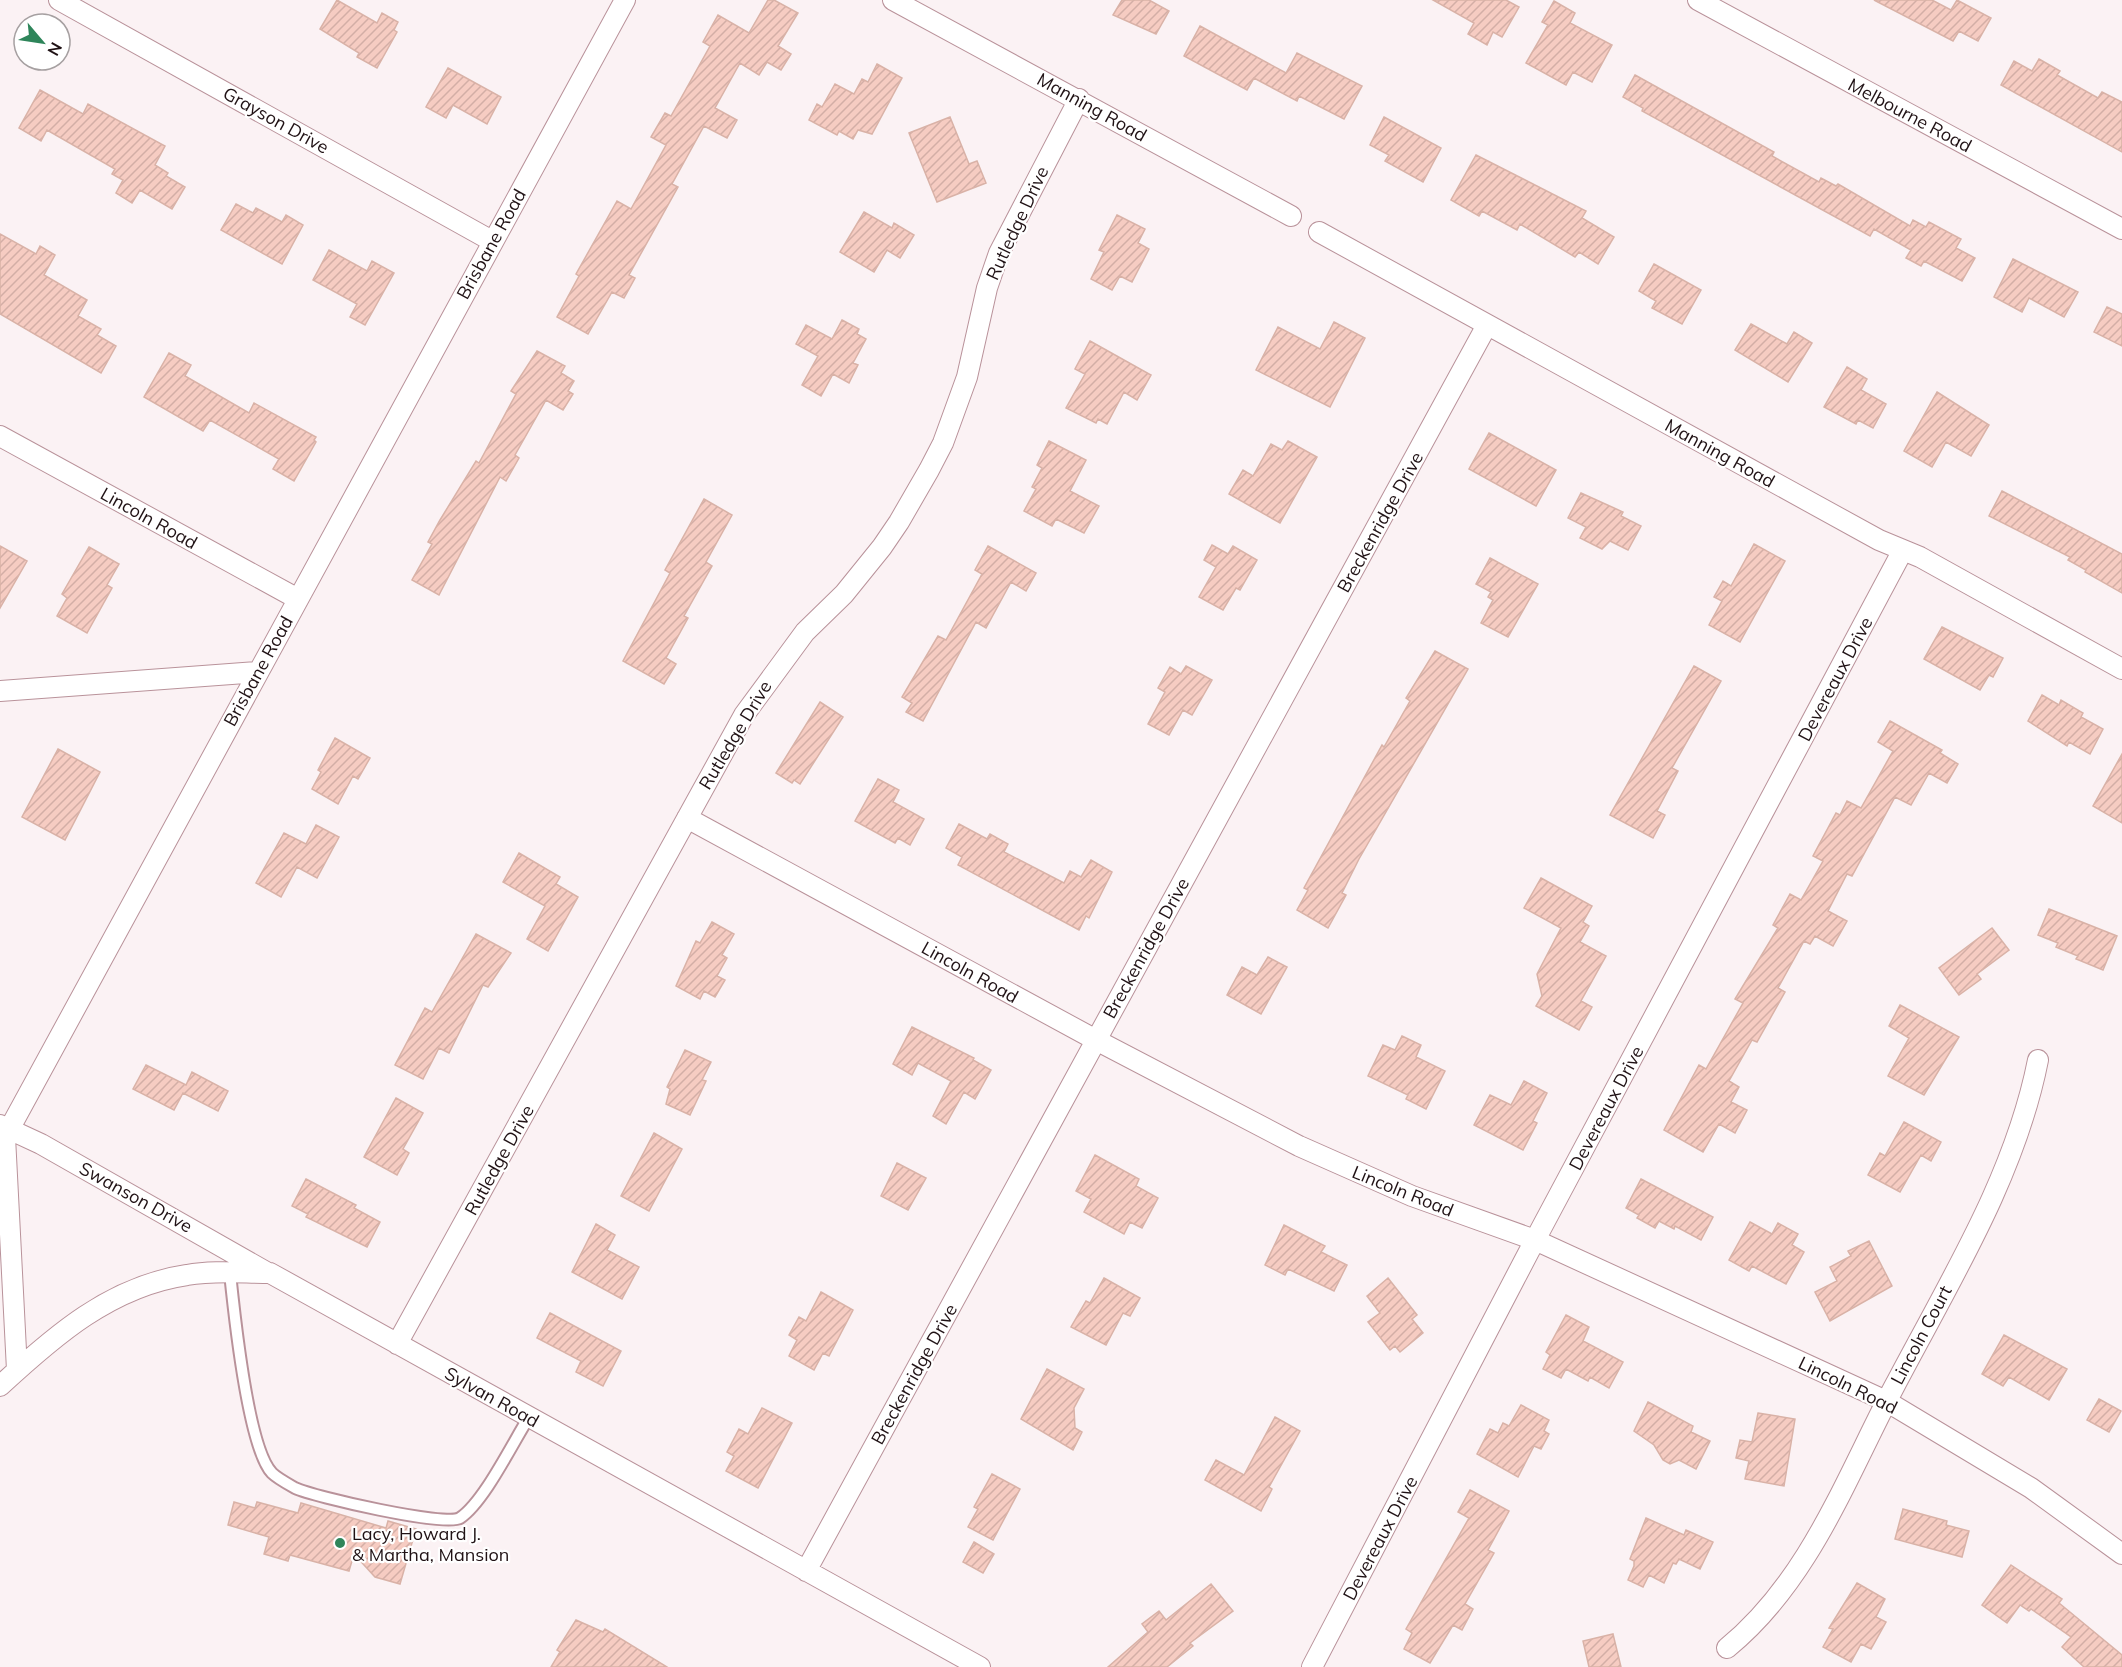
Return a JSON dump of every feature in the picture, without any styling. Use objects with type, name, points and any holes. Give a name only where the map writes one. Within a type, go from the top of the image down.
[{"type":"street","name":"Grayson Drive","points":[[59,0],[492,241]]},
{"type":"street","name":"Brisbane Road","points":[[17,1370],[4,1127],[258,672],[625,0]]},
{"type":"street","name":"Manning Road","points":[[893,0],[1291,216]]},
{"type":"street","name":"Melbourne Road","points":[[1698,0],[2122,229]]},
{"type":"street","name":"Rutledge Drive","points":[[397,1344],[738,723],[805,632],[844,594],[882,547],[929,470],[943,443],[967,377],[987,288],[999,254],[1079,99]]},
{"type":"street","name":"Manning Road","points":[[1319,232],[1879,540],[1920,557],[2122,669]]},
{"type":"street","name":"Breckenridge Drive","points":[[806,1571],[1095,1040],[1394,499],[1487,325]]},
{"type":"street","name":"Lincoln Road","points":[[0,436],[298,599]]},
{"type":"street","name":"Devereaux Drive","points":[[1312,1667],[1535,1240],[1903,550]]},
{"type":"street","points":[[0,691],[258,672]]},
{"type":"street","name":"Lincoln Road","points":[[687,818],[1095,1040],[1327,1159],[1421,1199],[1535,1240],[1886,1401],[2031,1488],[2122,1554]]},
{"type":"street","name":"Lincoln Court","points":[[1727,1648],[1764,1614],[1800,1566],[1993,1197],[2023,1120],[2038,1060]]},
{"type":"street","name":"Swanson Drive","points":[[4,1127],[195,1229],[270,1273]]},
{"type":"street","name":"Sylvan Road","points":[[0,1386],[99,1306],[131,1289],[188,1274],[270,1273],[981,1667]]},
{"type":"lane","points":[[230,1273],[237,1342],[258,1447],[272,1473],[296,1488],[399,1513],[444,1521],[456,1520],[468,1513],[483,1492],[529,1417]]},
{"type":"building","points":[[337,0],[377,23],[382,13],[398,22],[394,30],[397,32],[377,68],[357,57],[359,53],[320,29]]},
{"type":"building","points":[[768,0],[774,0],[798,13],[778,46],[791,54],[781,70],[767,62],[759,75],[740,63],[715,108],[737,120],[727,138],[704,126],[672,184],[678,187],[629,275],[635,278],[624,298],[612,292],[588,334],[557,317],[579,276],[576,274],[617,201],[631,209],[666,145],[651,137],[665,113],[671,116],[710,46],[703,42],[718,15],[749,33]]},
{"type":"building","points":[[1122,0],[1149,0],[1169,11],[1156,34],[1113,15]]},
{"type":"building","points":[[1433,0],[1506,0],[1519,7],[1502,37],[1493,32],[1487,45],[1468,34],[1474,23]]},
{"type":"building","points":[[1874,0],[1932,0],[1951,10],[1957,0],[1991,18],[1978,41],[1959,31],[1953,41]]},
{"type":"building","points":[[1554,1],[1575,13],[1570,23],[1612,45],[1592,82],[1573,72],[1566,85],[1526,63],[1548,25],[1542,22]]},
{"type":"building","points":[[1200,26],[1286,73],[1297,53],[1362,86],[1344,119],[1299,96],[1297,101],[1254,78],[1247,90],[1184,56]]},
{"type":"building","points":[[2039,59],[2060,71],[2057,75],[2098,98],[2102,92],[2122,102],[2122,152],[2001,85],[2014,61],[2032,71]]},
{"type":"building","points":[[877,64],[902,78],[872,134],[858,130],[853,139],[839,131],[837,135],[809,120],[817,104],[822,107],[835,84],[854,94],[862,79],[868,82]]},
{"type":"building","points":[[448,68],[501,97],[487,124],[453,105],[446,118],[426,107]]},
{"type":"building","points":[[1635,75],[1774,152],[1772,156],[1819,182],[1821,178],[1836,186],[1838,184],[1910,226],[1913,220],[1926,227],[1929,222],[1961,239],[1956,248],[1975,258],[1962,281],[1924,261],[1921,266],[1906,258],[1911,250],[1874,229],[1870,236],[1642,111],[1643,108],[1623,97]]},
{"type":"building","points":[[40,90],[83,114],[88,104],[165,146],[155,165],[168,173],[166,176],[185,187],[172,209],[140,190],[132,203],[116,193],[123,180],[112,174],[115,169],[47,130],[41,141],[19,128]]},
{"type":"building","points":[[950,117],[969,164],[977,161],[986,183],[937,202],[909,133]]},
{"type":"building","points":[[1384,117],[1441,148],[1423,182],[1385,161],[1389,155],[1370,145]]},
{"type":"building","points":[[1476,155],[1586,211],[1582,218],[1614,237],[1598,264],[1579,252],[1575,257],[1520,224],[1517,230],[1482,211],[1479,216],[1451,200]]},
{"type":"building","points":[[236,204],[253,213],[256,208],[282,222],[286,215],[303,225],[282,264],[221,230]]},
{"type":"building","points":[[864,212],[892,228],[894,223],[914,235],[900,258],[887,250],[874,272],[840,252]]},
{"type":"building","points":[[1117,215],[1145,229],[1138,243],[1149,249],[1132,282],[1120,276],[1112,290],[1091,279],[1104,252],[1099,250]]},
{"type":"building","points":[[0,234],[36,254],[40,246],[55,255],[44,275],[87,300],[78,316],[101,329],[97,335],[116,346],[101,373],[0,314]]},
{"type":"building","points":[[329,250],[367,271],[372,261],[394,273],[365,325],[350,317],[357,304],[313,280]]},
{"type":"building","points":[[2013,259],[2078,292],[2064,317],[2029,298],[2022,312],[1994,297]]},
{"type":"building","points":[[1654,264],[1701,290],[1682,324],[1652,308],[1656,301],[1639,291]]},
{"type":"building","points":[[2107,307],[2122,314],[2122,346],[2094,332]]},
{"type":"building","points":[[842,320],[859,329],[857,334],[866,339],[853,363],[858,365],[849,383],[833,374],[821,396],[802,385],[818,356],[796,344],[806,325],[832,339]]},
{"type":"building","points":[[1334,322],[1365,338],[1330,407],[1256,370],[1278,327],[1320,349]]},
{"type":"building","points":[[1751,324],[1787,344],[1794,332],[1812,343],[1788,382],[1735,350]]},
{"type":"building","points":[[1090,341],[1151,375],[1137,400],[1124,392],[1107,424],[1098,419],[1096,423],[1066,408],[1085,374],[1075,369]]},
{"type":"building","points":[[537,351],[565,366],[561,373],[574,381],[568,391],[573,394],[563,410],[546,400],[515,455],[519,458],[506,481],[500,477],[439,595],[412,580],[432,544],[428,542],[440,520],[476,461],[479,463],[516,394],[511,391]]},
{"type":"building","points":[[169,353],[191,365],[185,376],[249,413],[254,403],[316,437],[314,440],[316,442],[294,481],[273,469],[279,459],[210,420],[203,431],[144,397]]},
{"type":"building","points":[[1847,367],[1867,379],[1861,390],[1886,404],[1873,428],[1858,420],[1856,424],[1824,407]]},
{"type":"building","points":[[1937,392],[1989,425],[1971,456],[1946,442],[1932,467],[1904,451]]},
{"type":"building","points":[[1489,433],[1556,470],[1536,506],[1469,469]]},
{"type":"building","points":[[1049,441],[1086,460],[1070,491],[1099,506],[1084,533],[1056,519],[1052,526],[1024,511],[1036,489],[1032,487],[1042,468],[1037,465]]},
{"type":"building","points":[[1288,441],[1317,457],[1280,523],[1229,494],[1243,470],[1253,476],[1271,444],[1282,450]]},
{"type":"building","points":[[2002,491],[2122,554],[2122,593],[2085,572],[2086,570],[2068,560],[2070,557],[1989,516]]},
{"type":"building","points":[[1581,493],[1623,512],[1621,516],[1641,526],[1628,550],[1610,541],[1602,549],[1580,538],[1586,527],[1568,518]]},
{"type":"building","points":[[704,499],[732,515],[706,562],[712,566],[684,616],[688,618],[666,658],[676,664],[664,684],[623,661],[670,573],[665,570]]},
{"type":"building","points":[[1754,544],[1785,561],[1740,642],[1709,625],[1722,601],[1714,597],[1723,581],[1731,586]]},
{"type":"building","points":[[1212,545],[1228,554],[1233,546],[1257,560],[1240,590],[1236,588],[1223,610],[1199,597],[1216,567],[1204,560]]},
{"type":"building","points":[[0,546],[27,561],[0,608]]},
{"type":"building","points":[[988,546],[1036,573],[1026,591],[1011,582],[986,628],[976,622],[923,721],[906,712],[912,703],[902,697],[938,636],[946,640],[982,574],[975,570]]},
{"type":"building","points":[[89,547],[119,564],[107,585],[112,588],[87,633],[57,616],[67,598],[62,594]]},
{"type":"building","points":[[1490,558],[1538,584],[1508,637],[1481,623],[1493,600],[1488,597],[1491,592],[1476,584]]},
{"type":"building","points":[[1942,627],[2003,658],[1993,677],[1989,675],[1980,690],[1924,659]]},
{"type":"building","points":[[1435,651],[1468,669],[1359,859],[1342,893],[1346,895],[1328,928],[1297,910],[1308,890],[1304,888],[1382,745],[1384,747],[1410,701],[1406,698]]},
{"type":"building","points":[[1186,666],[1212,680],[1192,715],[1183,710],[1169,735],[1148,724],[1165,692],[1158,688],[1170,667],[1181,674]]},
{"type":"building","points":[[1694,666],[1721,681],[1672,768],[1678,771],[1657,811],[1665,815],[1653,838],[1610,815]]},
{"type":"building","points":[[2042,695],[2059,705],[2061,700],[2083,713],[2081,717],[2103,729],[2090,754],[2069,742],[2067,746],[2028,721]]},
{"type":"building","points":[[820,702],[843,717],[800,784],[794,780],[792,783],[776,773]]},
{"type":"building","points":[[1890,721],[1942,750],[1940,753],[1958,764],[1947,783],[1929,773],[1911,805],[1895,797],[1852,876],[1847,874],[1828,911],[1847,921],[1833,946],[1815,936],[1810,944],[1804,941],[1778,988],[1785,992],[1757,1042],[1752,1040],[1729,1081],[1739,1087],[1731,1102],[1747,1110],[1735,1133],[1719,1124],[1703,1152],[1664,1130],[1699,1065],[1706,1069],[1743,1003],[1735,999],[1778,928],[1773,925],[1790,894],[1801,900],[1823,861],[1813,856],[1836,813],[1840,815],[1847,801],[1861,808],[1893,751],[1878,742]]},
{"type":"building","points":[[335,738],[370,758],[358,779],[353,776],[338,804],[312,789],[321,772],[318,770]]},
{"type":"building","points":[[58,749],[100,772],[65,840],[22,817]]},
{"type":"building","points":[[2122,754],[2122,823],[2093,806]]},
{"type":"building","points":[[878,779],[899,790],[893,802],[924,819],[910,845],[898,838],[895,843],[855,821]]},
{"type":"building","points":[[959,824],[987,839],[990,834],[1008,844],[1004,852],[1064,883],[1070,871],[1081,877],[1091,860],[1112,872],[1089,918],[1086,916],[1079,930],[958,865],[962,857],[946,848]]},
{"type":"building","points":[[316,825],[339,837],[317,878],[297,867],[281,897],[256,883],[284,833],[306,844]]},
{"type":"building","points":[[519,853],[560,877],[556,884],[578,897],[548,951],[527,939],[545,906],[503,882]]},
{"type":"building","points":[[1541,878],[1592,906],[1583,922],[1589,926],[1580,942],[1606,956],[1581,1001],[1592,1007],[1579,1030],[1536,1006],[1542,996],[1537,974],[1561,928],[1524,908]]},
{"type":"building","points":[[2049,909],[2117,936],[2103,970],[2076,959],[2078,956],[2056,947],[2058,943],[2038,935]]},
{"type":"building","points":[[712,922],[734,934],[722,955],[727,958],[717,976],[725,980],[715,997],[704,991],[700,999],[676,986],[696,941],[700,943]]},
{"type":"building","points":[[1992,928],[2009,950],[1977,974],[1981,979],[1959,995],[1939,968]]},
{"type":"building","points":[[476,934],[511,953],[488,987],[483,985],[449,1053],[439,1048],[423,1079],[395,1065],[425,1008],[432,1012]]},
{"type":"building","points":[[1268,957],[1287,967],[1261,1014],[1227,995],[1242,967],[1257,975]]},
{"type":"building","points":[[1900,1005],[1959,1037],[1924,1095],[1888,1076],[1909,1038],[1889,1026]]},
{"type":"building","points":[[912,1027],[974,1058],[973,1060],[991,1070],[975,1099],[964,1092],[946,1124],[933,1116],[951,1081],[918,1063],[912,1075],[893,1064]]},
{"type":"building","points":[[1402,1036],[1421,1045],[1416,1057],[1445,1071],[1426,1109],[1406,1099],[1408,1095],[1368,1076],[1383,1045],[1395,1050]]},
{"type":"building","points":[[685,1050],[711,1062],[702,1080],[706,1081],[690,1115],[666,1104],[670,1089],[667,1087]]},
{"type":"building","points":[[146,1065],[186,1085],[192,1072],[228,1091],[218,1111],[183,1093],[174,1110],[133,1089]]},
{"type":"building","points":[[1524,1081],[1547,1093],[1533,1121],[1537,1123],[1523,1150],[1474,1125],[1490,1095],[1511,1105]]},
{"type":"building","points":[[396,1098],[423,1113],[403,1149],[409,1153],[397,1175],[364,1157]]},
{"type":"building","points":[[1904,1122],[1941,1142],[1931,1161],[1921,1155],[1900,1192],[1868,1175],[1880,1153],[1885,1156]]},
{"type":"building","points":[[654,1133],[682,1149],[649,1211],[621,1196]]},
{"type":"building","points":[[1095,1155],[1139,1179],[1136,1186],[1158,1198],[1142,1228],[1130,1222],[1124,1234],[1084,1212],[1091,1199],[1076,1191]]},
{"type":"building","points":[[897,1163],[926,1178],[908,1210],[881,1196]]},
{"type":"building","points":[[306,1179],[356,1205],[354,1208],[380,1222],[367,1247],[306,1217],[308,1214],[292,1206]]},
{"type":"building","points":[[1641,1179],[1713,1217],[1701,1240],[1675,1226],[1674,1229],[1659,1221],[1655,1228],[1637,1218],[1639,1215],[1626,1208]]},
{"type":"building","points":[[1750,1222],[1772,1234],[1778,1223],[1798,1234],[1792,1245],[1804,1252],[1786,1284],[1752,1266],[1749,1271],[1729,1260]]},
{"type":"building","points":[[596,1224],[615,1235],[607,1250],[639,1267],[622,1299],[572,1272]]},
{"type":"building","points":[[1284,1225],[1325,1246],[1321,1252],[1347,1265],[1334,1291],[1288,1269],[1285,1275],[1265,1265]]},
{"type":"building","points":[[1869,1241],[1892,1286],[1830,1321],[1815,1292],[1837,1281],[1830,1267],[1851,1256],[1848,1251]]},
{"type":"building","points":[[1104,1278],[1140,1298],[1130,1316],[1123,1313],[1106,1345],[1071,1327],[1086,1301],[1090,1303]]},
{"type":"building","points":[[1388,1278],[1417,1315],[1412,1319],[1423,1333],[1400,1352],[1395,1346],[1390,1350],[1368,1322],[1380,1313],[1367,1296]]},
{"type":"building","points":[[821,1292],[853,1310],[829,1356],[823,1353],[814,1370],[789,1356],[797,1340],[789,1335],[799,1317],[806,1321]]},
{"type":"building","points":[[550,1313],[621,1351],[603,1386],[576,1372],[581,1361],[537,1338]]},
{"type":"building","points":[[1566,1315],[1589,1327],[1583,1341],[1623,1362],[1609,1388],[1590,1377],[1588,1381],[1566,1369],[1561,1378],[1543,1369],[1550,1355],[1546,1352]]},
{"type":"building","points":[[2004,1335],[2067,1369],[2049,1400],[2009,1377],[2003,1386],[1982,1374]]},
{"type":"building","points":[[1047,1369],[1084,1389],[1074,1408],[1075,1428],[1082,1432],[1073,1450],[1021,1419]]},
{"type":"building","points":[[2099,1399],[2121,1411],[2109,1432],[2087,1420]]},
{"type":"building","points":[[1648,1402],[1693,1426],[1691,1432],[1710,1441],[1696,1469],[1679,1460],[1670,1464],[1663,1460],[1654,1445],[1634,1431]]},
{"type":"building","points":[[1521,1405],[1549,1420],[1544,1431],[1549,1434],[1541,1449],[1534,1446],[1518,1477],[1477,1454],[1490,1429],[1498,1433],[1503,1423],[1509,1426]]},
{"type":"building","points":[[762,1408],[792,1423],[758,1488],[726,1471],[734,1456],[727,1452],[739,1429],[748,1434]]},
{"type":"building","points":[[1758,1413],[1795,1419],[1784,1486],[1745,1479],[1749,1461],[1736,1458],[1740,1440],[1752,1442]]},
{"type":"building","points":[[1275,1417],[1300,1431],[1269,1487],[1272,1489],[1261,1511],[1205,1480],[1216,1460],[1244,1475]]},
{"type":"building","points":[[992,1474],[1020,1489],[993,1540],[968,1527],[978,1509],[974,1507]]},
{"type":"building","points":[[1470,1490],[1509,1511],[1488,1550],[1494,1553],[1465,1604],[1473,1609],[1462,1630],[1453,1625],[1430,1663],[1404,1649],[1412,1633],[1406,1629],[1469,1518],[1458,1512]]},
{"type":"building","name":"Lacy, Howard J. & Martha, Mansion","points":[[234,1502],[255,1508],[257,1502],[298,1513],[301,1503],[386,1528],[388,1521],[416,1529],[400,1584],[375,1577],[354,1554],[349,1571],[290,1555],[288,1561],[264,1554],[269,1537],[228,1525]]},
{"type":"building","points":[[1903,1509],[1947,1521],[1946,1525],[1969,1531],[1962,1557],[1895,1539]]},
{"type":"building","points":[[1646,1518],[1684,1535],[1686,1530],[1713,1542],[1700,1569],[1679,1559],[1676,1564],[1673,1563],[1664,1583],[1649,1575],[1643,1587],[1628,1580],[1634,1566],[1634,1561],[1630,1559]]},
{"type":"building","points":[[974,1542],[994,1554],[983,1573],[963,1562]]},
{"type":"building","points":[[2011,1565],[2062,1599],[2059,1603],[2122,1655],[2122,1667],[2084,1667],[2062,1647],[2071,1637],[2031,1609],[2029,1611],[2020,1605],[2007,1623],[1982,1605]]},
{"type":"building","points":[[1857,1583],[1885,1599],[1876,1617],[1886,1622],[1871,1649],[1861,1644],[1851,1662],[1823,1647],[1833,1629],[1829,1628]]},
{"type":"building","points":[[1211,1584],[1233,1611],[1190,1643],[1193,1646],[1167,1667],[1108,1667],[1148,1632],[1142,1624],[1159,1611],[1166,1620]]},
{"type":"building","points":[[576,1620],[603,1632],[605,1629],[667,1667],[551,1667],[560,1652],[557,1650]]},
{"type":"building","points":[[1613,1634],[1621,1667],[1589,1667],[1583,1641]]},
{"type":"place","name":"Lacy, Howard J. & Martha, Mansion","points":[[340,1543]]}]
